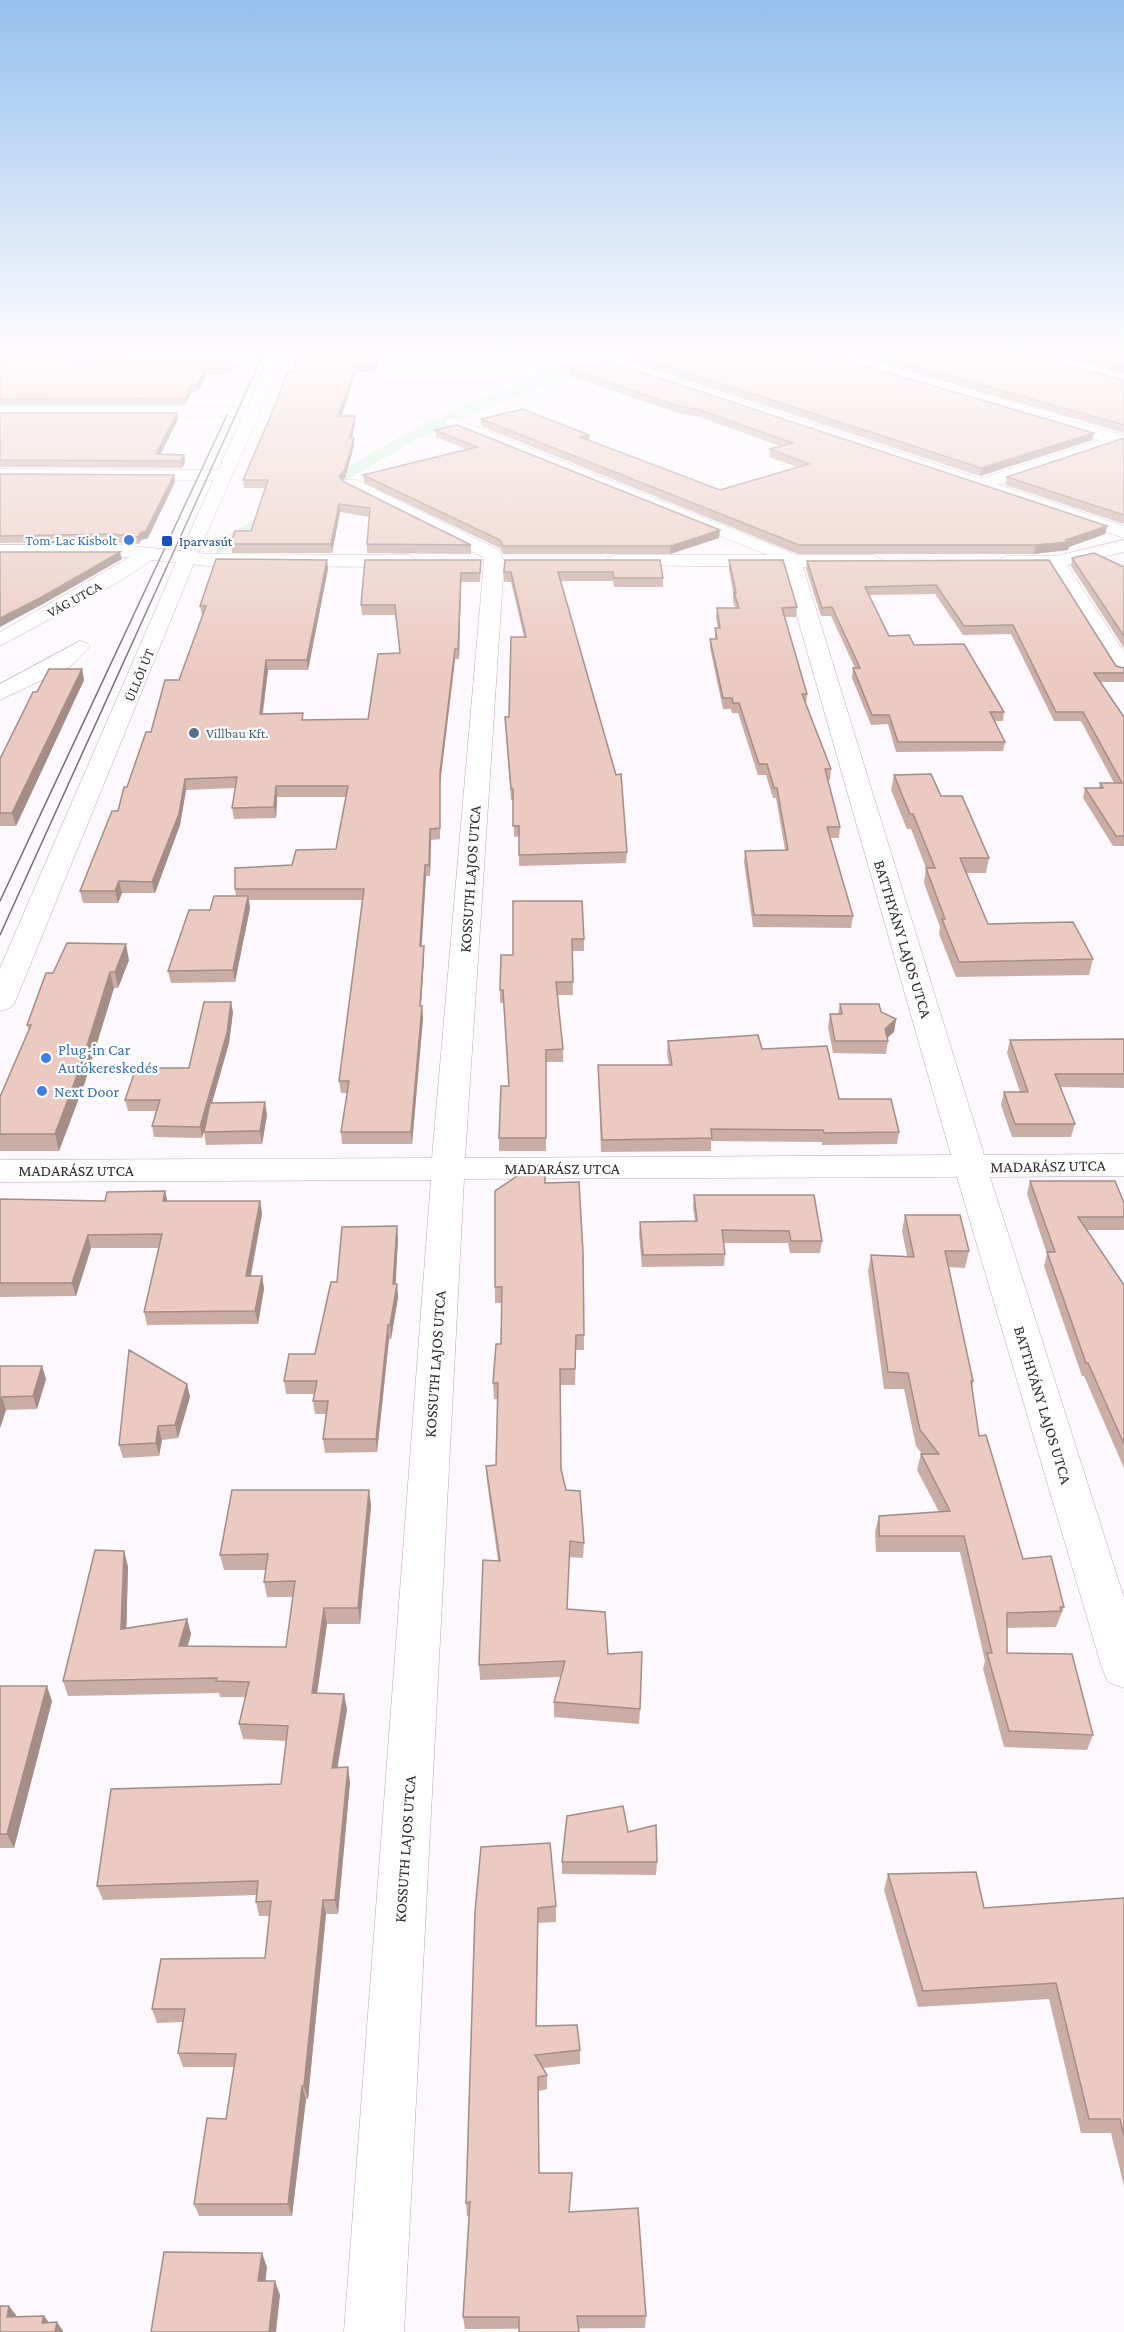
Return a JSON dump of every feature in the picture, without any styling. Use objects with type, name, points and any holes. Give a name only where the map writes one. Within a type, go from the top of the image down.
[{"type":"street","name":"ÜLLŐI ÚT","points":[[0,1002],[187,558],[232,459]]},
{"type":"street","points":[[544,459],[779,553],[791,560]]},
{"type":"street","points":[[906,459],[1124,532]]},
{"type":"street","points":[[982,484],[1059,459]]},
{"type":"street","points":[[0,474],[225,475]]},
{"type":"street","name":"KOSSUTH LAJOS UTCA","points":[[351,484],[492,554],[494,561],[448,1168],[374,2332]]},
{"type":"street","points":[[987,562],[1056,562],[1124,546]]},
{"type":"street","points":[[0,551],[114,550],[224,561],[423,561]]},
{"type":"street","name":"VÁG UTCA","points":[[0,640],[113,577],[146,555]]},
{"type":"street","name":"BATTHYÁNY LAJOS UTCA","points":[[791,560],[971,1168],[1124,1668]]},
{"type":"street","points":[[601,561],[895,561]]},
{"type":"street","points":[[1056,562],[1124,669]]},
{"type":"street","points":[[0,693],[63,661],[80,647]]},
{"type":"street","name":"MADARÁSZ UTCA","points":[[0,1171],[971,1168],[1124,1165]]},
{"type":"green space","points":[[361,459],[383,459],[217,555],[215,542]]},
{"type":"building","points":[[0,459],[182,459],[181,461]]},
{"type":"building","points":[[252,459],[348,459],[345,469],[339,476],[342,481],[471,545],[367,544],[370,508],[339,504],[331,544],[231,544],[235,531],[251,531],[268,480],[243,480]]},
{"type":"building","points":[[429,459],[542,459],[720,530],[671,546],[503,546],[500,540],[363,475]]},
{"type":"building","points":[[582,459],[638,459],[720,490],[809,464],[796,459],[904,459],[1107,526],[1066,540],[1070,542],[1035,545],[799,545]]},
{"type":"building","points":[[953,459],[1011,459],[981,468]]},
{"type":"building","points":[[1062,459],[1124,459],[1124,515],[1007,477]]},
{"type":"building","points":[[0,474],[174,475],[146,531],[140,533],[138,537],[113,534],[0,536]]},
{"type":"building","points":[[0,552],[120,552],[42,597],[0,618]]},
{"type":"building","points":[[1094,553],[1124,567],[1124,636],[1072,558]]},
{"type":"building","points":[[216,559],[327,560],[307,660],[266,660],[260,714],[303,713],[302,720],[368,719],[378,654],[400,653],[395,605],[361,605],[365,560],[481,560],[480,573],[461,573],[458,649],[455,649],[440,773],[440,828],[430,829],[429,865],[425,865],[420,946],[424,946],[420,1006],[422,1006],[411,1132],[341,1132],[349,1081],[339,1081],[364,889],[235,889],[235,868],[292,865],[296,850],[336,849],[348,786],[276,786],[274,807],[232,808],[237,777],[185,779],[179,814],[152,882],[119,881],[115,891],[80,891],[112,811],[118,811],[124,787],[127,787],[146,732],[151,732],[165,680],[179,680],[206,606],[200,606]]},
{"type":"building","points":[[505,560],[660,560],[663,578],[614,578],[613,572],[558,572],[616,775],[621,774],[627,852],[519,855],[519,826],[513,826],[513,789],[511,789],[505,717],[509,717],[511,637],[526,637],[511,572],[504,572]]},
{"type":"building","points":[[729,560],[783,560],[797,607],[782,608],[807,694],[802,694],[831,769],[825,769],[840,827],[827,827],[853,916],[754,915],[745,851],[788,850],[777,788],[774,788],[767,764],[759,764],[739,703],[733,703],[732,698],[723,698],[710,639],[717,639],[715,628],[720,628],[717,608],[739,608],[734,593],[736,593]]},
{"type":"building","points":[[1049,560],[1116,666],[1124,668],[1124,673],[1094,673],[1124,717],[1124,836],[1116,836],[1085,788],[1103,788],[1100,783],[1122,783],[1083,712],[1056,712],[1013,625],[964,626],[936,585],[865,587],[889,636],[909,635],[914,645],[964,644],[1004,712],[990,712],[1005,742],[898,742],[889,715],[872,715],[853,668],[860,668],[832,607],[822,608],[807,561]]},
{"type":"building","points":[[49,669],[82,669],[12,813],[0,813],[0,759],[33,692],[37,692]]},
{"type":"building","points":[[931,774],[941,796],[962,796],[989,858],[960,858],[988,924],[1073,922],[1093,959],[959,962],[926,868],[935,868],[894,775]]},
{"type":"building","points":[[214,896],[248,896],[233,970],[168,971],[189,910],[210,910]]},
{"type":"building","points":[[513,901],[582,901],[584,939],[572,939],[573,982],[556,982],[563,1049],[546,1050],[546,1138],[499,1138],[501,1086],[509,1086],[503,990],[500,990],[501,955],[513,955]]},
{"type":"building","points":[[67,943],[126,944],[115,972],[110,972],[81,1065],[55,1134],[0,1134],[0,1097],[31,1025],[27,1025],[46,973],[53,973]]},
{"type":"building","points":[[204,1002],[231,1002],[227,1033],[200,1127],[152,1126],[160,1100],[125,1100],[136,1068],[189,1068]]},
{"type":"building","points":[[840,1004],[879,1004],[881,1012],[896,1019],[885,1029],[888,1041],[835,1041],[830,1014],[842,1014]]},
{"type":"building","points":[[758,1035],[762,1049],[827,1046],[839,1099],[891,1099],[899,1132],[824,1133],[823,1130],[711,1129],[712,1138],[602,1140],[598,1065],[672,1065],[668,1041]]},
{"type":"building","points":[[1124,1039],[1124,1074],[1055,1074],[1075,1124],[1015,1124],[1004,1092],[1028,1092],[1010,1040]]},
{"type":"building","points":[[265,1102],[260,1131],[204,1132],[210,1103]]},
{"type":"building","points":[[545,1165],[545,1183],[579,1182],[583,1252],[584,1335],[576,1335],[575,1369],[560,1369],[561,1469],[566,1490],[580,1491],[584,1543],[570,1541],[567,1609],[605,1612],[608,1654],[642,1652],[640,1709],[554,1702],[565,1661],[479,1665],[483,1560],[500,1561],[486,1466],[496,1465],[498,1383],[493,1383],[496,1344],[501,1344],[502,1287],[495,1287],[495,1191],[532,1166]]},
{"type":"building","points":[[1030,1181],[1115,1181],[1124,1203],[1124,1217],[1078,1217],[1124,1285],[1124,1444],[1088,1363],[1086,1363],[1047,1252],[1055,1252]]},
{"type":"building","points":[[165,1191],[163,1201],[260,1201],[246,1276],[262,1276],[255,1311],[144,1312],[162,1234],[88,1235],[72,1283],[0,1283],[0,1199],[105,1201],[107,1192]]},
{"type":"building","points":[[694,1195],[814,1195],[822,1241],[791,1241],[789,1231],[722,1230],[725,1254],[643,1255],[640,1222],[697,1221]]},
{"type":"building","points":[[905,1215],[960,1215],[969,1251],[945,1251],[973,1381],[971,1381],[979,1436],[986,1435],[1023,1559],[1051,1556],[1064,1607],[1060,1607],[1061,1611],[1007,1613],[1007,1653],[1072,1654],[1093,1735],[1009,1731],[987,1653],[992,1653],[964,1536],[879,1536],[879,1516],[950,1511],[921,1454],[939,1454],[920,1430],[908,1373],[888,1372],[871,1255],[914,1257]]},
{"type":"building","points":[[397,1226],[393,1284],[397,1284],[390,1325],[388,1325],[376,1439],[323,1439],[328,1401],[313,1401],[317,1381],[284,1381],[289,1354],[315,1354],[331,1282],[337,1282],[342,1227]]},
{"type":"building","points":[[129,1350],[187,1384],[175,1425],[158,1426],[156,1443],[119,1445]]},
{"type":"building","points":[[0,1366],[42,1366],[33,1396],[2,1397],[0,1401]]},
{"type":"building","points":[[232,1490],[369,1490],[358,1608],[324,1608],[312,1693],[344,1694],[332,1768],[348,1767],[335,1900],[323,1900],[304,2086],[302,2086],[288,2204],[194,2204],[207,2118],[226,2119],[236,2054],[178,2053],[185,2009],[152,2009],[161,1959],[265,1958],[271,1901],[256,1902],[258,1881],[97,1886],[111,1789],[281,1784],[288,1726],[239,1724],[249,1682],[216,1681],[217,1678],[63,1681],[95,1550],[124,1551],[121,1629],[187,1619],[179,1646],[286,1647],[295,1581],[264,1582],[268,1554],[220,1555]]},
{"type":"building","points":[[0,1686],[47,1686],[7,1834],[0,1834]]},
{"type":"building","points":[[623,1806],[628,1832],[656,1825],[657,1862],[562,1862],[567,1816]]},
{"type":"building","points":[[550,1843],[556,1906],[538,1908],[536,2026],[577,2025],[580,2050],[535,2055],[547,2075],[538,2077],[539,2173],[572,2173],[569,2212],[638,2208],[646,2316],[577,2316],[579,2332],[519,2332],[519,2317],[463,2317],[470,2202],[466,2203],[475,1912],[481,1847]]},
{"type":"building","points":[[976,1872],[984,1908],[1124,1898],[1124,2136],[1120,2119],[1089,2119],[1056,1983],[923,1991],[888,1874]]},
{"type":"building","points":[[164,2252],[262,2253],[258,2281],[275,2281],[269,2332],[151,2332]]},
{"type":"building","points":[[0,2306],[9,2306],[7,2317],[44,2316],[42,2323],[57,2322],[55,2332],[0,2332]]},
{"type":"tram line","points":[[0,901],[207,459]]},
{"type":"tram line","points":[[0,935],[216,459]]},
{"type":"place","name":"Tom-Lac Kisbolt","points":[[129,540]]},
{"type":"place","name":"Iparvasút","points":[[167,541]]},
{"type":"place","name":"Villbau Kft.","points":[[194,733]]},
{"type":"place","name":"Plug-in Car Autókereskedés","points":[[46,1058]]},
{"type":"place","name":"Next Door","points":[[42,1091]]}]
